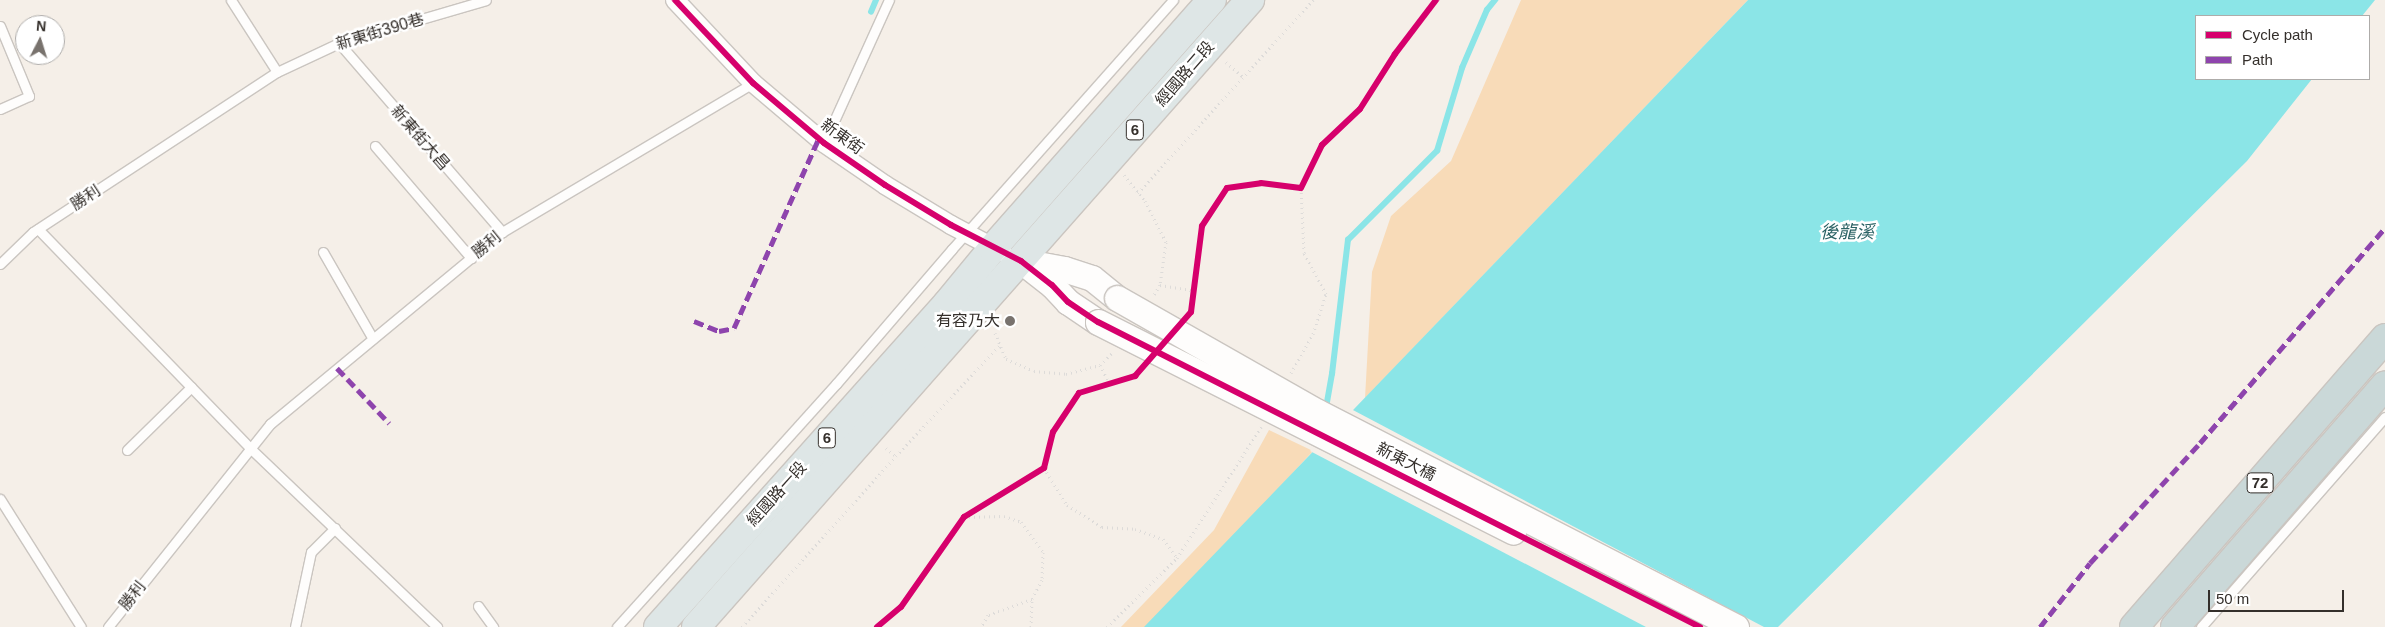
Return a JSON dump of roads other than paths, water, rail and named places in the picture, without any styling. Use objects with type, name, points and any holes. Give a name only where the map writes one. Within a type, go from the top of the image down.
[{"type":"highway","name":"72","points":[[2134,627],[2385,338]]},
{"type":"highway","name":"72","points":[[2174,627],[2385,385]]},
{"type":"main road","name":"經國路二段","points":[[993,248],[1212,0]]},
{"type":"main road","name":"經國路二段","points":[[1021,260],[1250,0]]},
{"type":"main road","name":"經國路一段","points":[[658,627],[946,304],[993,248]]},
{"type":"main road","name":"經國路一段","points":[[696,627],[1021,260]]},
{"type":"street","name":"新東街","points":[[675,0],[753,83],[824,143],[885,185],[967,234],[1021,260]]},
{"type":"street","name":"新東大橋","points":[[1021,260],[1064,269],[1092,278],[1117,298],[1318,412],[1736,627]]},
{"type":"street","name":"新東大橋","points":[[1021,260],[1052,285],[1068,302],[1098,322],[1700,627]]},
{"type":"lane","points":[[231,0],[277,72]]},
{"type":"lane","name":"新東街390巷","points":[[277,72],[338,43],[486,0]]},
{"type":"lane","points":[[824,143],[889,0]]},
{"type":"lane","points":[[617,627],[836,384],[1173,0]]},
{"type":"lane","points":[[0,26],[29,96],[0,108]]},
{"type":"lane","name":"新東街大昌","points":[[338,43],[502,232]]},
{"type":"lane","name":"勝利","points":[[0,264],[38,229],[277,72]]},
{"type":"lane","name":"勝利","points":[[108,627],[270,424],[502,232],[753,83]]},
{"type":"lane","points":[[375,146],[471,258]]},
{"type":"lane","points":[[38,229],[250,448],[437,627]]},
{"type":"lane","points":[[323,252],[373,339]]},
{"type":"lane","points":[[128,450],[191,387]]},
{"type":"lane","points":[[2201,627],[2385,417]]},
{"type":"lane","points":[[0,499],[81,627]]},
{"type":"lane","points":[[295,627],[311,552],[334,528]]},
{"type":"lane","points":[[478,606],[493,627]]},
{"type":"water","name":"後龍溪","points":[[1748,0],[2375,0],[2363,15],[2195,15],[2195,80],[2311,80],[2247,161],[1778,627],[1144,627]]},
{"type":"waterway","points":[[871,12],[876,0]]},
{"type":"waterway","points":[[1326,408],[1332,374],[1348,240],[1437,151],[1462,68],[1487,10],[1495,0]]},
{"type":"place","name":"有容乃大","points":[[1010,321]]}]
